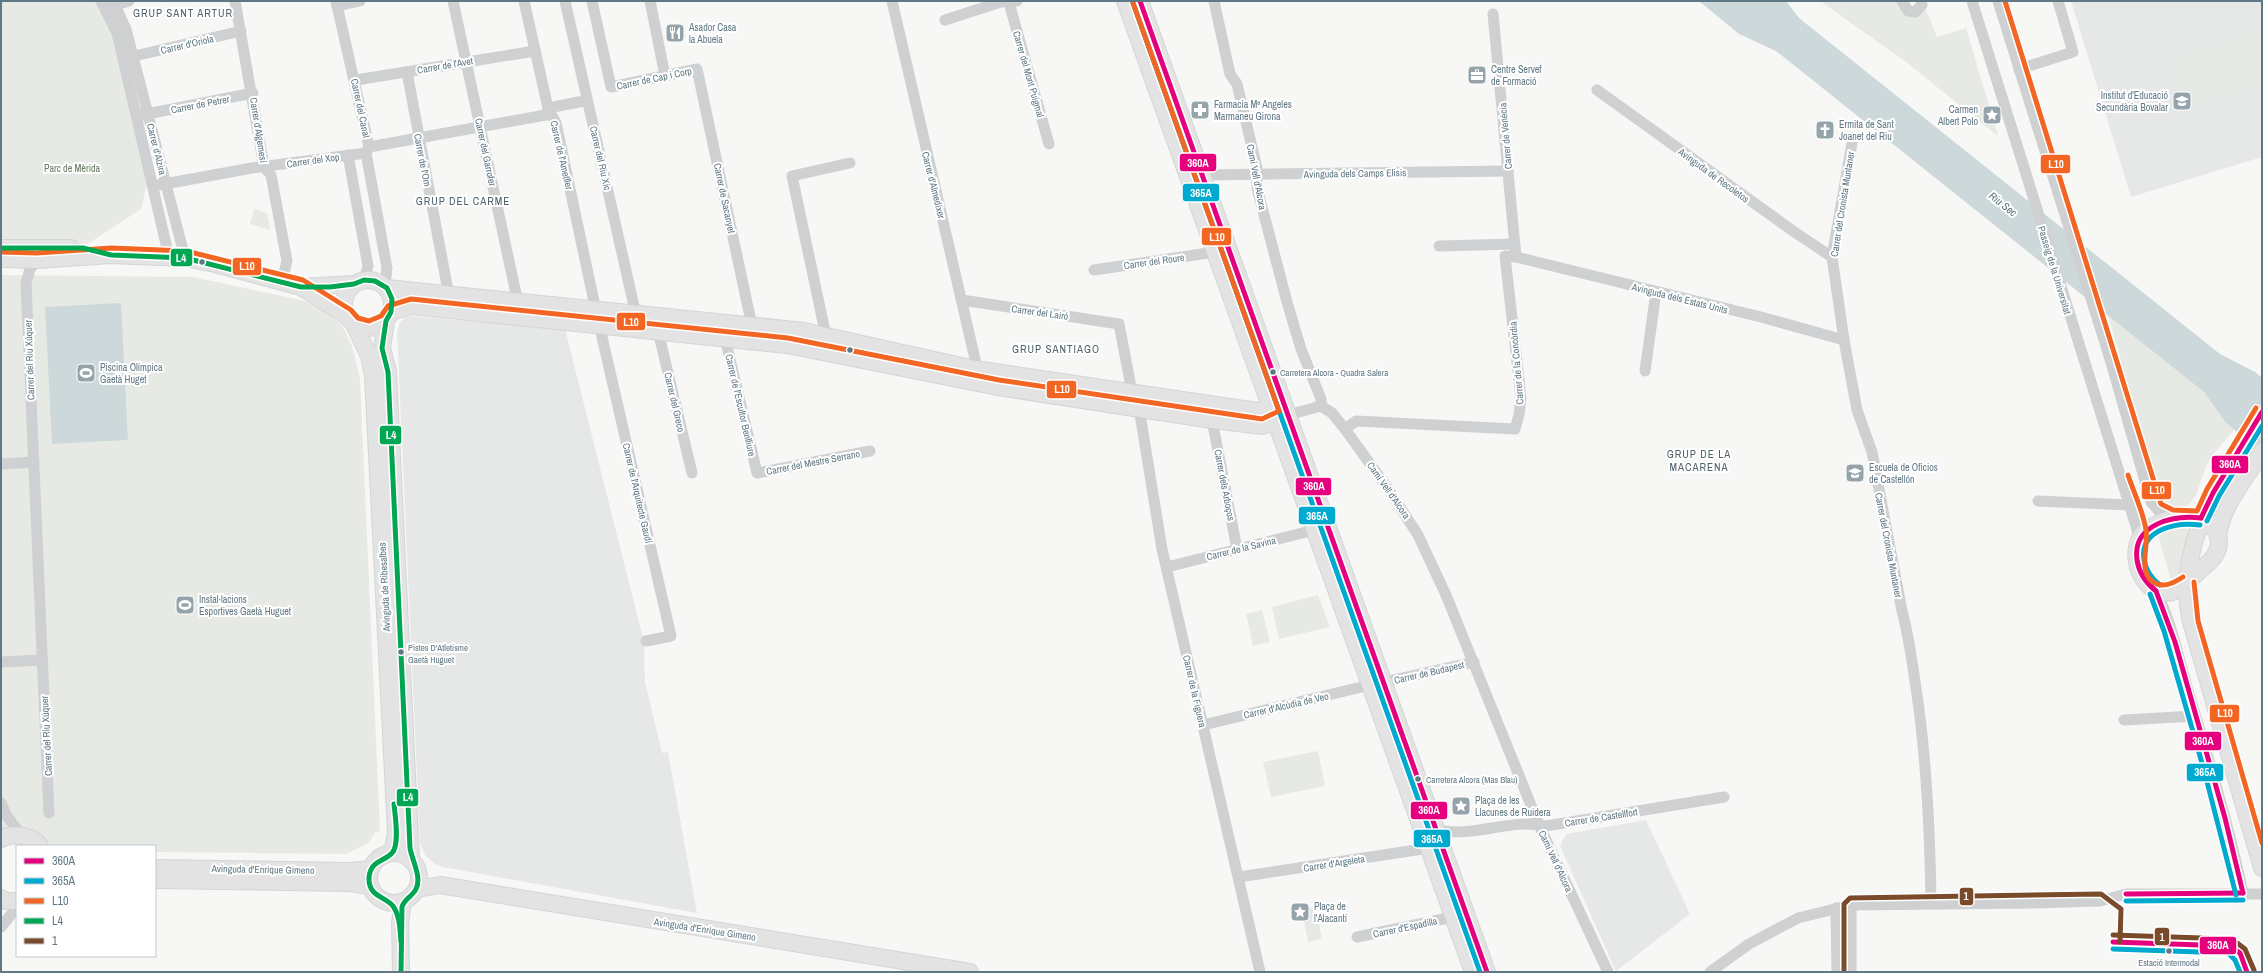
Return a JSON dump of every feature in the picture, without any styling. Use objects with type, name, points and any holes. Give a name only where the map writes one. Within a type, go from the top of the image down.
[{"type":"street","points":[[108,4],[129,1]]},
{"type":"street","name":"Carrer d'Algemesí","points":[[235,1],[253,93],[264,167],[271,175],[287,261],[282,281]]},
{"type":"street","points":[[337,4],[360,1]]},
{"type":"street","name":"Carrer del Garrofer","points":[[453,1],[481,127],[516,310]]},
{"type":"street","name":"Carrer de l'Ametller","points":[[524,1],[550,111],[556,123],[597,317]]},
{"type":"street","name":"Carrer del Riu Xic","points":[[565,1],[636,315]]},
{"type":"street","name":"Carrer de Cap i Corp","points":[[592,1],[611,87],[697,69]]},
{"type":"street","points":[[650,1],[666,76]]},
{"type":"street","name":"Carrer d'Almedíxer","points":[[892,1],[962,300],[975,359],[975,369]]},
{"type":"street","points":[[1125,1],[1215,252],[1278,415],[1436,847],[1487,972]]},
{"type":"street","points":[[1140,1],[1202,175],[1314,530],[1437,830],[1436,847],[1453,917],[1473,972]]},
{"type":"street","name":"Camí Vell d'Alcora","points":[[1214,1],[1230,74],[1237,84],[1257,168],[1257,188],[1287,302],[1301,349],[1321,400],[1321,406],[1332,413],[1345,429],[1415,530],[1446,595],[1539,825],[1608,972]]},
{"type":"street","points":[[1902,1],[1908,11],[1915,12],[1922,5],[1921,1]]},
{"type":"street","name":"Passeig de la Universitat","points":[[1972,1],[2074,333],[2140,539]]},
{"type":"street","points":[[1998,1],[2110,358],[2151,502],[2159,512],[2176,518],[2201,518],[2212,526],[2218,536]]},
{"type":"street","points":[[2019,69],[2073,52],[2058,1]]},
{"type":"street","points":[[945,20],[1001,2],[1013,2]]},
{"type":"street","name":"Carrer del Mont Puigmal","points":[[1013,2],[1049,144]]},
{"type":"street","name":"Carrer d'Alzira","points":[[108,4],[117,33],[128,58],[143,115],[166,183],[177,258]]},
{"type":"street","name":"Carrer del Canal","points":[[337,4],[347,55],[356,80],[386,268],[386,287]]},
{"type":"street","name":"Carrer de Venècia","points":[[1493,14],[1516,257]]},
{"type":"street","name":"Carrer d'Oriola","points":[[128,58],[241,31]]},
{"type":"street","name":"Carrer de l'Avet","points":[[356,80],[535,50]]},
{"type":"street","name":"Carrer de Sacanyet","points":[[697,69],[752,326]]},
{"type":"street","name":"Carrer de l'Om","points":[[406,72],[449,296]]},
{"type":"street","name":"Avinguda de Recoletos","points":[[1597,90],[1832,257]]},
{"type":"street","name":"Carrer de Petrer","points":[[143,115],[253,93]]},
{"type":"street","name":"Carrer del Xop","points":[[166,183],[264,167],[348,156],[419,138],[481,127],[550,111],[584,101]]},
{"type":"street","name":"Carrer d'Alzira","points":[[143,115],[154,185],[177,258]]},
{"type":"street","name":"Carrer del Cronista Muntaner","points":[[1852,143],[1832,257],[1844,340],[1857,410],[1872,452],[1902,611],[1908,630],[1924,744],[1930,815],[1931,903]]},
{"type":"street","points":[[348,156],[368,266],[359,282],[347,293],[344,305],[351,320]]},
{"type":"street","points":[[825,352],[826,336],[792,176],[850,163]]},
{"type":"street","name":"Avinguda dels Camps Elisis","points":[[1202,175],[1508,171]]},
{"type":"street","name":"Carrer d'Alzira","points":[[154,185],[166,183]]},
{"type":"street","points":[[1439,246],[1515,244]]},
{"type":"street","points":[[1,248],[39,254]]},
{"type":"street","points":[[1,259],[83,248],[111,255],[177,258],[282,281],[301,287],[351,320],[370,328],[411,306],[516,310],[597,317],[723,331],[998,387],[1212,420],[1263,426],[1278,415]]},
{"type":"street","name":"Carrer del Roure","points":[[1094,270],[1215,252]]},
{"type":"street","points":[[1,254],[39,254]]},
{"type":"street","name":"Carrer del Riu Xúquer","points":[[39,254],[30,269],[26,283],[49,813]]},
{"type":"street","name":"Carrer de la Concòrdia","points":[[1345,429],[1356,421],[1514,428],[1519,415],[1521,398],[1505,256],[1516,257]]},
{"type":"street","name":"Avinguda dels Estats Units","points":[[1516,257],[1760,317],[1844,340]]},
{"type":"street","points":[[301,287],[375,281],[386,287],[449,296],[516,310]]},
{"type":"street","points":[[386,287],[392,300],[389,317]]},
{"type":"street","points":[[1645,371],[1656,292]]},
{"type":"street","name":"Carrer del Lairó","points":[[962,300],[1119,324],[1132,392]]},
{"type":"street","points":[[597,317],[636,315],[657,324]]},
{"type":"street","name":"Avinguda de Ribesalbes","points":[[389,317],[382,348],[388,372],[416,874]]},
{"type":"street","name":"Carrer de l'Arquitecte Gaudí","points":[[597,317],[671,636],[646,642]]},
{"type":"street","name":"Avinguda de Ribesalbes","points":[[351,320],[369,356],[373,375],[396,833],[392,853]]},
{"type":"street","name":"Carrer del Greco","points":[[657,324],[692,473]]},
{"type":"street","points":[[723,331],[752,326],[804,331],[975,369],[1278,415],[1321,406]]},
{"type":"street","name":"Carrer de l'Escultor Benlliure","points":[[723,331],[757,473]]},
{"type":"street","points":[[801,348],[804,331]]},
{"type":"street","points":[[1132,392],[1139,408]]},
{"type":"street","name":"Carrer de la Figuera","points":[[1139,408],[1162,549],[1260,972]]},
{"type":"street","points":[[2262,412],[2213,493],[2201,518],[2190,556],[2187,583],[2191,622],[2262,868]]},
{"type":"street","name":"Carrer dels Arboços","points":[[1212,420],[1237,549]]},
{"type":"street","name":"Carrer del Mestre Serrano","points":[[757,473],[870,451]]},
{"type":"street","points":[[2176,518],[2152,527],[2146,531],[2140,539],[2138,568],[2145,582],[2156,590],[2166,593],[2172,592],[2187,583],[2216,555],[2218,549],[2218,536],[2228,506],[2261,452]]},
{"type":"street","points":[[1,464],[34,462]]},
{"type":"street","points":[[2038,501],[2130,505]]},
{"type":"street","name":"Carrer de la Savina","points":[[1167,567],[1314,530]]},
{"type":"street","points":[[2156,590],[2166,617],[2195,716],[2235,856],[2243,894]]},
{"type":"street","points":[[1,662],[42,660]]},
{"type":"street","name":"Carrer de Budapest","points":[[1377,684],[1474,662]]},
{"type":"street","name":"Carrer d'Alcúdia de Veo","points":[[1203,725],[1377,684]]},
{"type":"street","points":[[2124,720],[2195,716]]},
{"type":"street","name":"Carrer de Castellfort","points":[[1437,830],[1454,834],[1532,823],[1546,826],[1724,797]]},
{"type":"street","points":[[1,803],[7,816],[21,835],[39,845]]},
{"type":"street","points":[[1436,847],[1454,834]]},
{"type":"street","points":[[1,838],[21,835]]},
{"type":"street","name":"Carrer d'Argeleta","points":[[1239,877],[1436,847]]},
{"type":"street","points":[[392,853],[402,855],[416,874],[411,896],[397,902],[378,897],[370,886],[371,869],[379,858],[392,853]]},
{"type":"street","name":"Avinguda d'Enrique Gimeno","points":[[156,868],[350,871],[371,869]]},
{"type":"street","name":"Avinguda d'Enrique Gimeno","points":[[416,874],[440,885],[970,972]]},
{"type":"street","name":"Avinguda d'Enrique Gimeno","points":[[156,880],[350,883],[370,886]]},
{"type":"street","points":[[1710,972],[1749,944],[1798,918],[1851,905],[2100,901],[2126,894],[2262,894]]},
{"type":"street","points":[[1,898],[6,901],[16,901]]},
{"type":"street","points":[[397,902],[400,923],[401,972]]},
{"type":"street","points":[[1851,905],[1851,972]]},
{"type":"street","points":[[1,927],[16,908]]},
{"type":"street","points":[[1836,908],[1837,972]]},
{"type":"street","name":"Carrer d'Espadilla","points":[[1357,937],[1453,917]]},
{"type":"shaded area","name":"Institut d'Educació Secundària Bovalar","points":[[2071,1],[2262,1],[2262,157],[2131,197]]},
{"type":"shaded area","points":[[407,316],[565,329],[644,642],[645,682],[662,753],[668,752],[697,913],[443,867],[435,864],[425,855],[420,843],[397,331],[400,322]]},
{"type":"shaded area","points":[[1646,820],[1690,914],[1616,971],[1560,846],[1566,834]]},
{"type":"green space","name":"Parc de Mèrida","points":[[1,1],[95,1],[115,39],[148,179],[141,209],[86,245],[1,245]]},
{"type":"green space","points":[[1820,1],[1899,1],[1913,16],[1926,10],[1937,37],[1966,28],[1998,136],[1906,62]]},
{"type":"green space","points":[[2262,31],[2262,86],[2187,108],[2172,57]]},
{"type":"green space","points":[[254,209],[267,213],[270,230],[250,224]]},
{"type":"green space","name":"Instal·lacions Esportives Gaetà Huguet","points":[[1,275],[193,277],[305,301],[325,311],[342,325],[352,346],[360,379],[380,831],[375,832],[369,843],[346,854],[156,852],[156,845],[41,845],[1,834]]},
{"type":"green space","points":[[2108,315],[2204,392],[2226,423],[2234,430],[2211,457],[2194,498],[2189,505],[2182,508],[2173,506],[2161,500],[2117,356],[2120,357]]},
{"type":"green space","points":[[2178,526],[2192,526],[2182,572],[2171,580],[2157,532]]},
{"type":"green space","points":[[1318,595],[1330,627],[1279,639],[1272,607]]},
{"type":"green space","points":[[1262,610],[1270,642],[1253,646],[1246,614]]},
{"type":"green space","points":[[1318,751],[1325,786],[1271,797],[1263,762]]},
{"type":"green space","points":[[1316,907],[1322,939],[1308,942],[1302,909]]},
{"type":"water","name":"Riu Sec","points":[[1699,1],[1786,1],[1799,18],[2220,354],[2255,372],[2262,378],[2262,453],[2226,423],[2204,392],[1776,51],[1739,34]]},
{"type":"water","name":"Piscina Olímpica Gaetà Huget","points":[[121,303],[128,440],[52,444],[45,307]]},
{"type":"transit line","name":"360A","points":[[1140,1],[1487,972]]},
{"type":"transit line","name":"L10","points":[[2005,1],[2161,504],[2173,510],[2197,511],[2207,489],[2256,408]]},
{"type":"transit line","name":"365A","points":[[1133,3],[1480,972]]},
{"type":"transit line","name":"L10","points":[[1,252],[37,253],[111,248],[186,251],[303,280],[351,310],[358,318],[369,321],[381,316],[388,306],[411,299],[788,338],[999,380],[1262,419],[1279,411],[1133,3]]},
{"type":"transit line","name":"L4","points":[[1,248],[83,248],[111,255],[185,258],[301,287],[330,287],[354,284],[364,280],[375,281],[387,288],[392,299],[391,312],[386,321],[382,348],[388,372],[410,848],[418,879],[416,889],[404,902],[402,907],[401,972]]},
{"type":"transit line","name":"360A","points":[[2201,518],[2213,493],[2262,412]]},
{"type":"transit line","name":"365A","points":[[2207,521],[2219,496],[2262,426]]},
{"type":"transit line","name":"L10","points":[[2128,475],[2145,523],[2145,568],[2147,574],[2151,580],[2161,585],[2171,584],[2183,577]]},
{"type":"transit line","name":"360A","points":[[2156,591],[2149,585],[2139,569],[2137,548],[2141,538],[2148,530],[2167,520],[2190,517],[2201,518]]},
{"type":"transit line","name":"365A","points":[[2160,585],[2154,580],[2146,568],[2144,549],[2147,541],[2153,535],[2171,527],[2191,524],[2200,525]]},
{"type":"transit line","name":"L10","points":[[2194,582],[2198,621],[2262,843]]},
{"type":"transit line","name":"360A","points":[[2156,591],[2175,642],[2225,818],[2243,893]]},
{"type":"transit line","name":"365A","points":[[2150,594],[2164,631],[2204,770],[2236,895]]},
{"type":"transit line","name":"L4","points":[[394,804],[396,844],[389,856],[372,867],[370,871],[369,884],[374,892],[393,906],[397,914],[401,942]]},
{"type":"transit line","name":"360A","points":[[2126,894],[2243,893]]},
{"type":"transit line","name":"1","points":[[1844,972],[1844,904],[1850,898],[2101,894],[2121,909],[2120,942]]},
{"type":"transit line","name":"365A","points":[[2126,901],[2243,900]]},
{"type":"transit line","name":"1","points":[[2113,935],[2232,939],[2245,949],[2254,970]]},
{"type":"transit line","name":"360A","points":[[2113,942],[2230,946],[2240,953],[2247,972]]},
{"type":"transit line","name":"365A","points":[[2113,949],[2228,953],[2235,960],[2240,972]]},
{"type":"place","name":"Asador Casa la Abuela","points":[[675,33]]},
{"type":"place","name":"Centre Servef de Formació","points":[[1477,75]]},
{"type":"place","name":"Institut d'Educació Secundària Bovalar","points":[[2182,101]]},
{"type":"place","name":"Farmacia Mª Angeles Marmaneu Girona","points":[[1200,110]]},
{"type":"place","name":"Carmen Albert Polo","points":[[1992,115]]},
{"type":"place","name":"Ermita de Sant Joanet del Riu","points":[[1825,130]]},
{"type":"place","name":"Carretera Alcora - Quadra Salera","points":[[1273,372]]},
{"type":"place","name":"Piscina Olímpica Gaetà Huget","points":[[86,373]]},
{"type":"place","name":"Escuela de Oficios de Castellón","points":[[1855,473]]},
{"type":"place","name":"Instal·lacions Esportives Gaetà Huguet","points":[[185,605]]},
{"type":"place","name":"Pistes D'Atletisme Gaetà Huguet","points":[[401,652]]},
{"type":"place","name":"Carretera Alcora (Mas Blau)","points":[[1418,779]]},
{"type":"place","name":"Plaça de les Llacunes de Ruidera","points":[[1461,806]]},
{"type":"place","name":"Plaça de l'Alacantí","points":[[1300,912]]},
{"type":"place","name":"Estació Intermodal","points":[[2169,951]]},
{"type":"district","name":"GRUP SANT ARTUR","points":[[183,13]]},
{"type":"district","name":"GRUP DEL CARME","points":[[463,201]]},
{"type":"district","name":"GRUP SANTIAGO","points":[[1056,349]]},
{"type":"district","name":"GRUP DE LA MACARENA","points":[[1699,460]]}]
